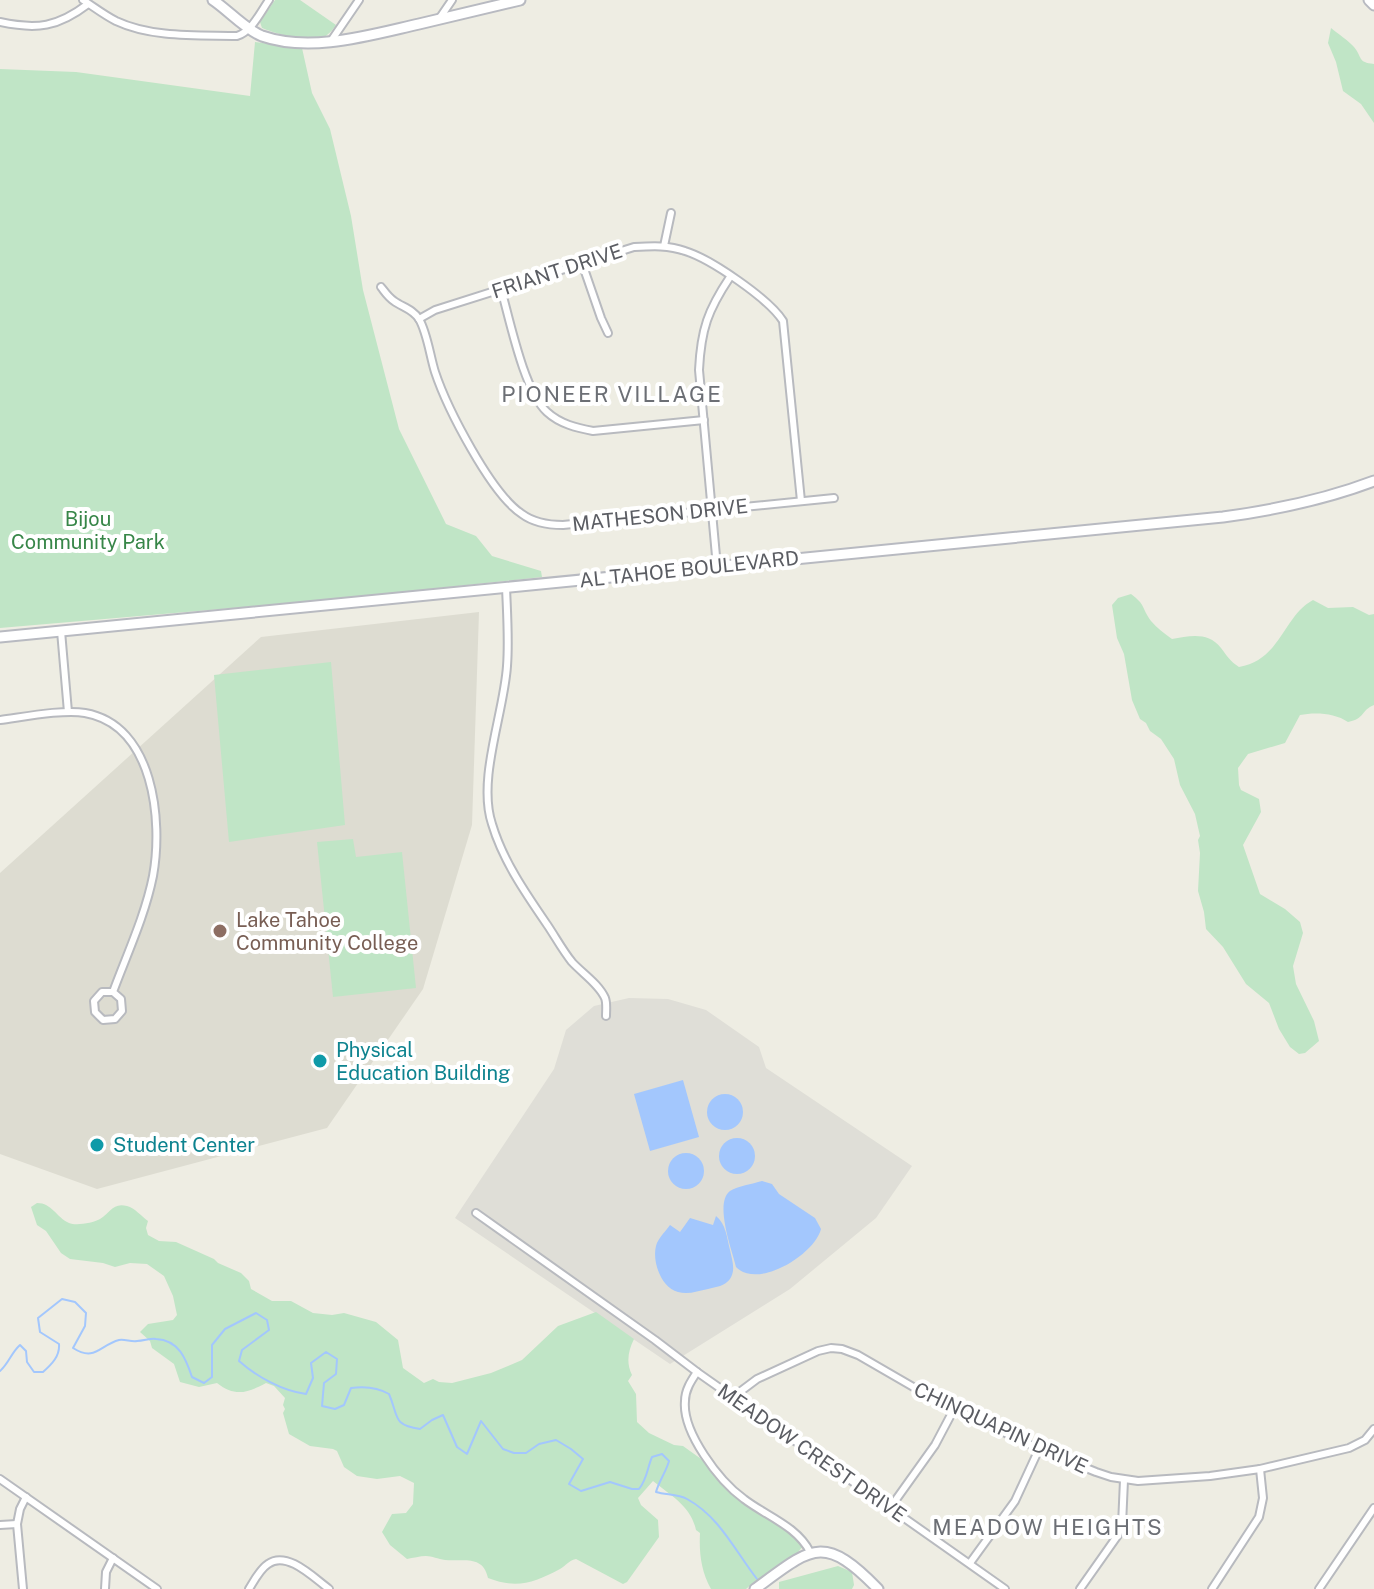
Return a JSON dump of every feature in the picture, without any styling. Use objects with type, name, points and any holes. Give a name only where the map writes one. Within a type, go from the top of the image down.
[{"type":"main road","points":[[213,0],[264,37],[294,42],[331,41],[385,32],[520,0]]},
{"type":"main road","points":[[1369,0],[1374,5]]},
{"type":"main road","name":"AL TAHOE BOULEVARD","points":[[0,637],[1244,514],[1296,506],[1374,481]]},
{"type":"main road","points":[[760,1585],[810,1552],[824,1551],[842,1558],[878,1589]]},
{"type":"street","points":[[0,22],[45,26],[66,19],[86,2],[115,20],[139,29],[237,36],[249,29],[269,0]]},
{"type":"street","points":[[331,41],[359,0]]},
{"type":"street","points":[[439,19],[452,0]]},
{"type":"street","points":[[664,246],[671,213]]},
{"type":"street","name":"FRIANT DRIVE","points":[[419,319],[435,310],[634,247],[664,246],[700,256],[771,306],[783,321],[801,501]]},
{"type":"street","points":[[582,263],[608,333]]},
{"type":"street","points":[[717,567],[699,370],[703,327],[711,307],[730,277]]},
{"type":"street","points":[[381,287],[392,300],[419,319]]},
{"type":"street","points":[[501,289],[528,382],[547,413],[577,428],[593,431],[704,420]]},
{"type":"street","name":"MATHESON DRIVE","points":[[419,319],[436,376],[453,415],[487,475],[520,513],[547,525],[834,498]]},
{"type":"street","points":[[506,587],[507,667],[494,731],[488,806],[491,822],[524,891],[571,960],[601,991],[606,1000],[606,1016]]},
{"type":"street","points":[[61,631],[68,712]]},
{"type":"street","points":[[0,720],[68,712],[98,716],[123,732],[141,757],[154,807],[157,834],[153,877],[113,992]]},
{"type":"street","points":[[102,992],[113,992],[121,999],[122,1011],[115,1019],[103,1020],[95,1012],[94,1001],[102,992]]},
{"type":"street","name":"MEADOW CREST DRIVE","points":[[476,1213],[1005,1589]]},
{"type":"street","name":"CHINQUAPIN DRIVE","points":[[733,1397],[757,1379],[818,1351],[842,1349],[954,1409],[1039,1449],[1096,1472],[1138,1481],[1260,1469],[1349,1448],[1365,1440],[1374,1429]]},
{"type":"street","points":[[697,1372],[684,1402],[686,1420],[694,1436],[719,1474],[736,1493],[794,1532],[806,1543],[810,1552]]},
{"type":"street","points":[[890,1508],[935,1445],[954,1409]]},
{"type":"street","points":[[970,1563],[1015,1501],[1039,1449]]},
{"type":"street","points":[[1212,1589],[1259,1517],[1263,1498],[1260,1469]]},
{"type":"street","points":[[0,1479],[157,1589]]},
{"type":"street","points":[[1080,1589],[1118,1535],[1122,1525],[1124,1480]]},
{"type":"street","points":[[23,1589],[17,1524],[26,1497]]},
{"type":"street","points":[[1319,1589],[1374,1508]]},
{"type":"street","points":[[0,1525],[17,1524]]},
{"type":"street","points":[[105,1589],[106,1572],[113,1558]]},
{"type":"street","points":[[253,1587],[267,1564],[278,1559],[291,1563],[329,1589]]},
{"type":"shaded area","name":"Lake Tahoe Community College","points":[[479,612],[472,825],[423,989],[327,1128],[97,1189],[0,1154],[0,873],[261,637]]},
{"type":"shaded area","points":[[629,998],[668,999],[706,1010],[759,1047],[766,1068],[912,1166],[876,1218],[790,1289],[670,1364],[455,1218],[554,1069],[566,1030],[594,1006]]},
{"type":"green space","points":[[275,0],[300,0],[336,25],[327,35],[313,39],[262,28],[260,22]]},
{"type":"green space","points":[[1331,28],[1352,44],[1363,61],[1374,64],[1374,123],[1361,104],[1343,91],[1328,43]]},
{"type":"green space","name":"Bijou Community Park","points":[[255,42],[302,48],[312,93],[330,129],[351,216],[363,290],[399,429],[446,524],[476,536],[492,556],[541,571],[542,577],[337,599],[0,628],[0,69],[76,72],[250,96]]},
{"type":"green space","points":[[1131,594],[1153,624],[1172,639],[1198,636],[1210,639],[1239,667],[1264,656],[1295,616],[1313,600],[1328,608],[1353,607],[1369,615],[1374,614],[1374,705],[1357,719],[1348,722],[1325,714],[1300,715],[1285,743],[1248,754],[1238,768],[1241,790],[1259,799],[1261,812],[1243,845],[1260,894],[1300,922],[1303,933],[1293,966],[1296,984],[1314,1021],[1319,1041],[1305,1053],[1299,1054],[1290,1047],[1269,1003],[1246,984],[1223,947],[1206,929],[1198,891],[1200,836],[1195,814],[1180,785],[1174,759],[1161,739],[1140,719],[1132,700],[1124,654],[1117,638],[1112,605],[1118,598]]},
{"type":"green space","points":[[331,662],[345,825],[229,842],[214,675]]},
{"type":"green space","points":[[353,839],[356,857],[402,852],[416,988],[333,997],[317,842]]},
{"type":"green space","points":[[37,1203],[46,1205],[69,1223],[76,1224],[97,1220],[118,1206],[130,1207],[148,1221],[148,1235],[159,1241],[176,1242],[241,1273],[249,1281],[251,1289],[272,1301],[291,1301],[313,1313],[344,1313],[376,1322],[398,1340],[403,1368],[424,1383],[433,1379],[452,1383],[508,1366],[522,1360],[558,1326],[596,1312],[634,1339],[628,1357],[632,1375],[628,1381],[636,1394],[637,1422],[649,1433],[683,1446],[711,1466],[767,1518],[786,1521],[795,1527],[803,1546],[791,1559],[746,1589],[711,1589],[701,1562],[700,1533],[690,1514],[653,1481],[638,1498],[641,1505],[658,1520],[659,1537],[623,1584],[576,1559],[542,1578],[516,1584],[488,1578],[482,1565],[477,1562],[426,1556],[407,1559],[390,1545],[382,1532],[392,1514],[406,1513],[413,1504],[414,1483],[400,1476],[377,1479],[357,1476],[344,1467],[337,1451],[310,1446],[289,1434],[283,1413],[285,1398],[274,1386],[266,1383],[235,1392],[217,1383],[199,1387],[180,1382],[174,1364],[152,1348],[150,1341],[140,1332],[148,1324],[173,1320],[177,1315],[164,1276],[147,1264],[130,1263],[115,1267],[70,1259],[37,1225],[31,1207]]},
{"type":"green space","points":[[838,1566],[852,1572],[852,1589],[779,1589],[779,1582]]},
{"type":"water","points":[[683,1080],[699,1137],[650,1151],[634,1094]]},
{"type":"water","points":[[725,1094],[738,1099],[743,1112],[738,1125],[725,1130],[712,1125],[707,1112],[712,1099]]},
{"type":"water","points":[[737,1138],[750,1143],[755,1156],[750,1169],[737,1174],[724,1169],[719,1156],[724,1143]]},
{"type":"water","points":[[686,1153],[699,1158],[704,1171],[699,1184],[686,1189],[673,1184],[668,1171],[673,1158]]},
{"type":"water","points":[[762,1181],[772,1184],[779,1194],[815,1218],[821,1229],[808,1249],[784,1266],[771,1272],[746,1273],[736,1267],[724,1206],[730,1191]]},
{"type":"water","points":[[716,1216],[724,1227],[732,1257],[732,1276],[720,1286],[693,1292],[682,1293],[672,1289],[663,1280],[657,1266],[655,1252],[658,1240],[670,1225],[680,1232],[690,1218],[713,1225]]},
{"type":"waterway","points":[[0,1371],[20,1345],[26,1351],[27,1362],[34,1372],[43,1372],[52,1363],[59,1344],[40,1332],[38,1318],[62,1299],[75,1302],[86,1313],[85,1326],[73,1348],[92,1353],[119,1340],[164,1340],[180,1352],[192,1377],[204,1383],[212,1377],[212,1345],[225,1329],[256,1313],[267,1320],[269,1330],[242,1350],[239,1361],[271,1382],[306,1394],[313,1378],[311,1363],[326,1352],[337,1359],[336,1374],[324,1383],[322,1406],[335,1409],[344,1405],[351,1388],[380,1390],[389,1394],[398,1419],[405,1425],[420,1429],[443,1415],[457,1447],[467,1454],[481,1421],[503,1449],[514,1453],[526,1453],[539,1444],[556,1440],[583,1459],[569,1484],[581,1491],[610,1482],[639,1489],[652,1457],[662,1454],[669,1461],[656,1492],[683,1497],[699,1506],[726,1535],[757,1579]]},
{"type":"place","name":"Lake Tahoe Community College","points":[[220,931]]},
{"type":"place","name":"Physical Education Building","points":[[320,1061]]},
{"type":"place","name":"Student Center","points":[[97,1145]]},
{"type":"district","name":"PIONEER VILLAGE","points":[[612,394]]},
{"type":"district","name":"MEADOW HEIGHTS","points":[[1048,1527]]}]
